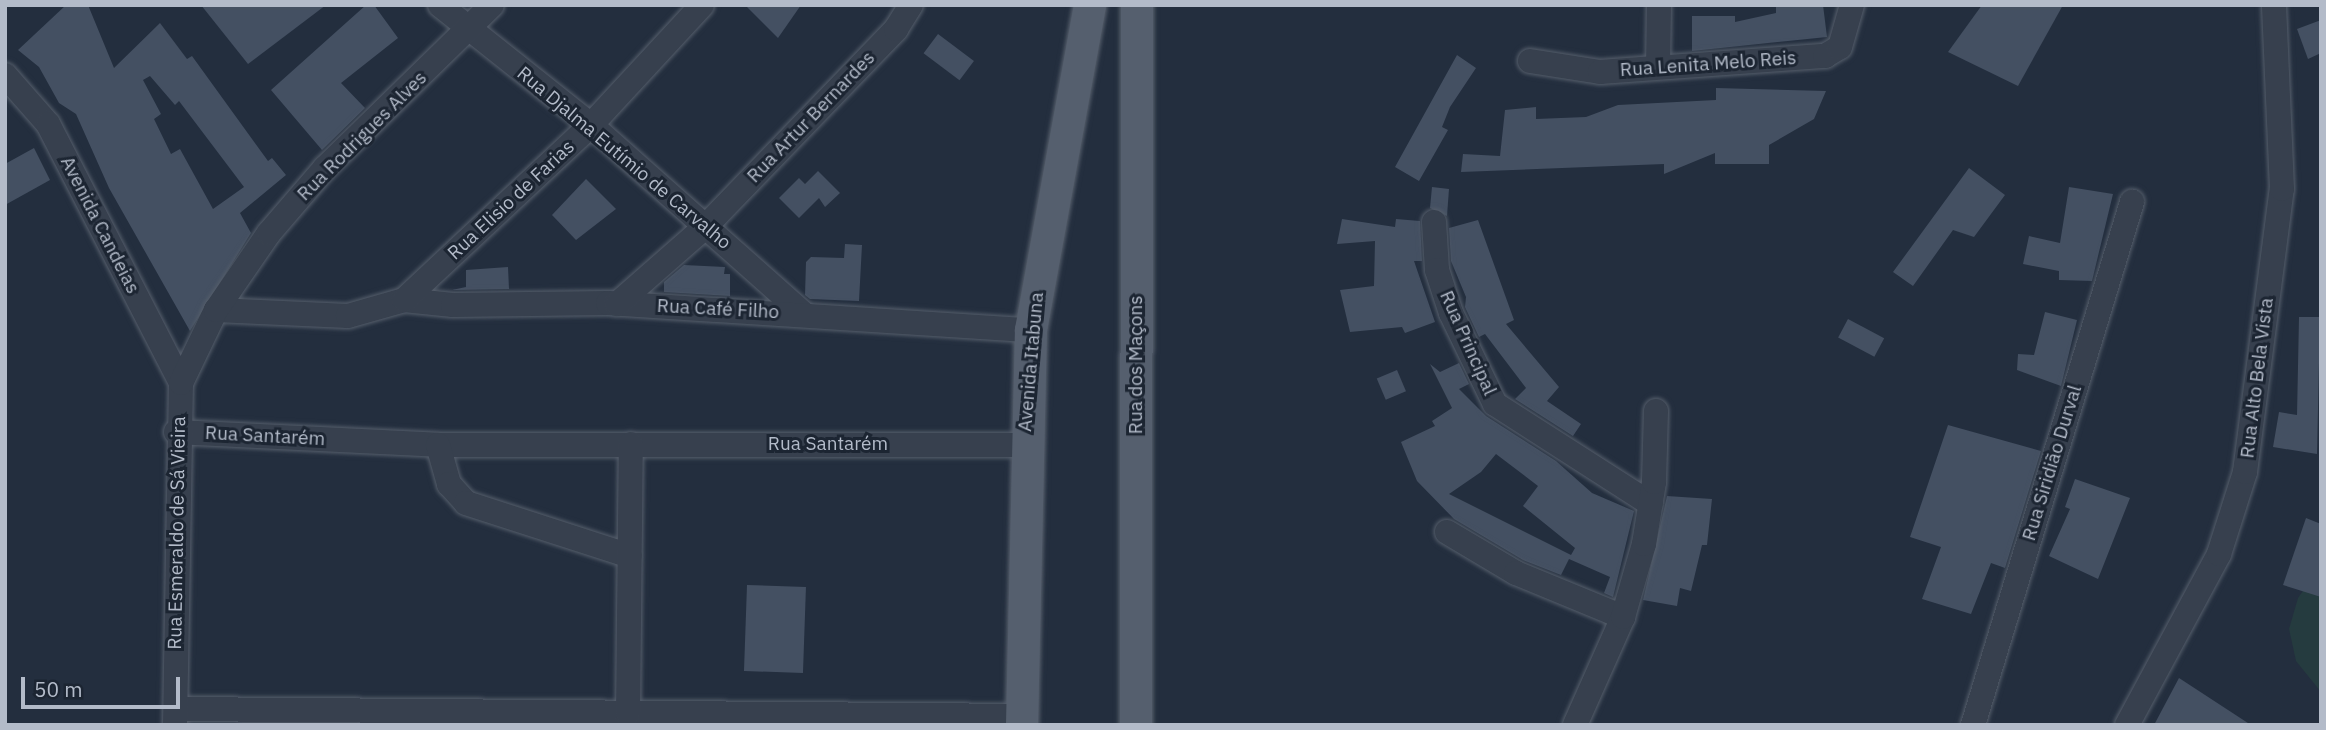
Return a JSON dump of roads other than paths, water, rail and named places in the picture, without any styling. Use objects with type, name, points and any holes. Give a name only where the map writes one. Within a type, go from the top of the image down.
[{"type":"main road","points":[[1089,12],[1137,15]]},
{"type":"main road","name":"Avenida Itabuna","points":[[1022,720],[1024,445],[1031,330],[1089,12]]},
{"type":"main road","name":"Rua dos Maçons","points":[[1136,725],[1137,15]]},
{"type":"street","name":"Rua Djalma Eutímio de Carvalho","points":[[440,5],[590,125],[804,314]]},
{"type":"street","name":"Rua Rodrigues Alves","points":[[181,383],[215,310],[269,233],[325,168],[470,30],[492,5]]},
{"type":"street","name":"Rua Elisio de Farias","points":[[404,300],[590,125],[702,5]]},
{"type":"street","name":"Rua Artur Bernardes","points":[[617,304],[706,226],[896,29],[911,5]]},
{"type":"street","points":[[1658,67],[1659,5]]},
{"type":"street","name":"Rua Lenita Melo Reis","points":[[1530,61],[1600,72],[1825,56],[1840,47],[1852,5]]},
{"type":"street","name":"Rua Alto Bela Vista","points":[[2127,725],[2219,554],[2245,472],[2282,189],[2274,5]]},
{"type":"street","name":"Avenida Candeias","points":[[5,75],[48,124],[181,383]]},
{"type":"street","name":"Rua Siridião Durval","points":[[1973,725],[2132,202]]},
{"type":"street","name":"Rua Principal","points":[[1434,222],[1437,270],[1451,313],[1495,404],[1651,503]]},
{"type":"street","points":[[215,310],[348,316],[404,300]]},
{"type":"street","name":"Rua Café Filho","points":[[404,300],[617,304],[1031,330]]},
{"type":"street","name":"Rua Esmeraldo de Sá Vieira","points":[[176,717],[176,432],[181,383]]},
{"type":"street","points":[[1575,725],[1623,617],[1651,503],[1656,411]]},
{"type":"street","name":"Rua Santarém","points":[[176,432],[438,445],[1024,445]]},
{"type":"street","points":[[628,714],[631,443]]},
{"type":"street","points":[[438,445],[449,484],[466,503],[630,556]]},
{"type":"street","points":[[1447,532],[1516,573],[1623,617]]},
{"type":"street","points":[[176,717],[628,714],[1022,720]]}]
